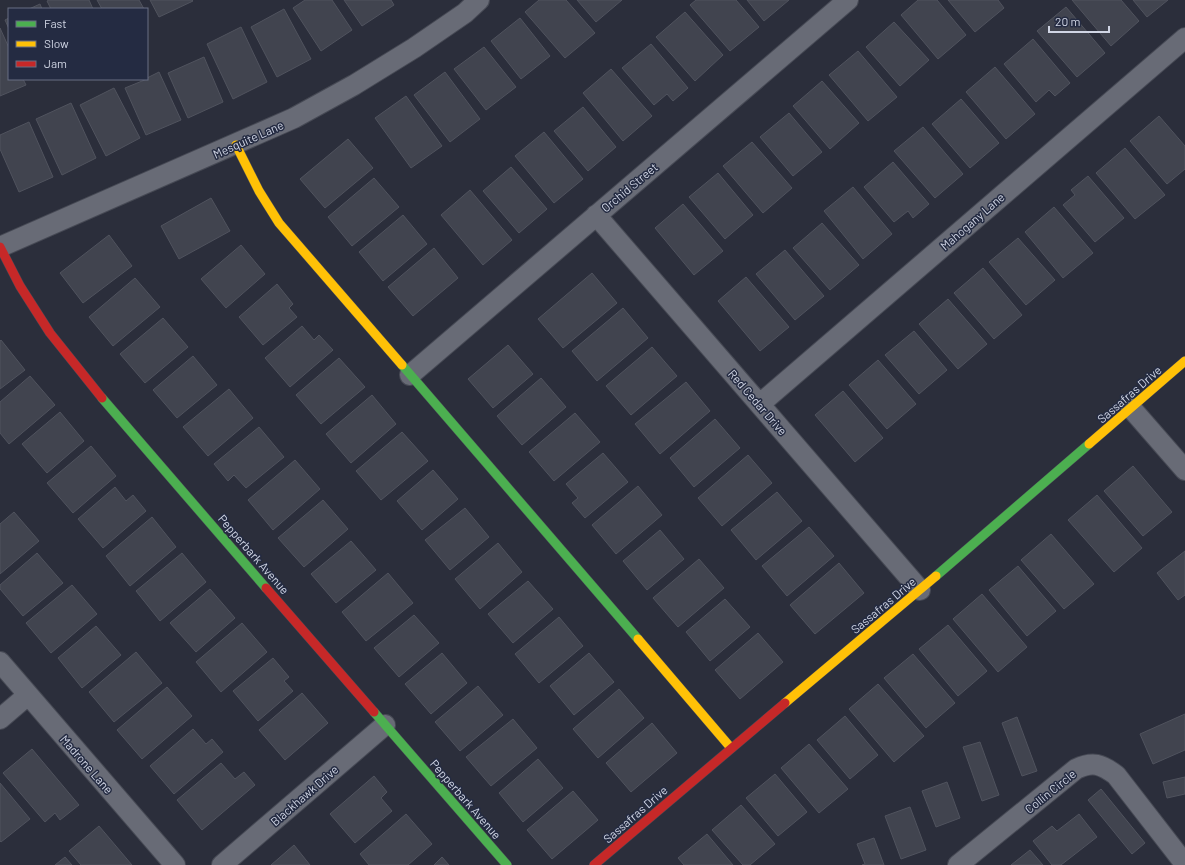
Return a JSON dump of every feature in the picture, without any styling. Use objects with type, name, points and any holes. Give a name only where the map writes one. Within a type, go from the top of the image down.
[{"type":"street","name":"Mesquite Lane","points":[[0,247],[236,145],[294,118],[354,85],[414,48],[465,13],[479,0]]},
{"type":"street","name":"Orchid Street","points":[[410,375],[848,0]]},
{"type":"street","name":"Mahogany Lane","points":[[760,404],[1185,38]]},
{"type":"street","points":[[236,145],[259,191],[279,223],[731,748]]},
{"type":"street","name":"Red Cedar Drive","points":[[596,215],[920,590]]},
{"type":"street","name":"Pepperbark Avenue","points":[[0,247],[20,286],[50,333],[98,392],[507,865]]},
{"type":"street","name":"Sassafras Drive","points":[[594,865],[920,590],[1185,361]]},
{"type":"street","points":[[1131,408],[1185,470]]},
{"type":"street","name":"Madrone Lane","points":[[0,662],[175,865]]},
{"type":"street","points":[[0,719],[28,695]]},
{"type":"street","name":"Blackhawk Drive","points":[[222,865],[386,725]]},
{"type":"street","name":"Collin Circle","points":[[958,865],[1076,769],[1093,764],[1104,766],[1116,775],[1128,788],[1185,864]]},
{"type":"building","points":[[89,0],[93,8],[50,8],[47,1]]},
{"type":"building","points":[[97,0],[139,0],[143,8],[101,8]]},
{"type":"building","points":[[150,0],[192,0],[193,1],[159,17]]},
{"type":"building","points":[[305,0],[332,0],[352,30],[321,51],[293,8]]},
{"type":"building","points":[[344,0],[391,0],[394,5],[362,26]]},
{"type":"building","points":[[539,0],[566,0],[595,33],[565,58],[525,12]]},
{"type":"building","points":[[577,0],[622,0],[596,22]]},
{"type":"building","points":[[696,0],[736,0],[759,27],[730,51],[690,5]]},
{"type":"building","points":[[747,0],[789,0],[764,21]]},
{"type":"building","points":[[918,0],[937,0],[966,35],[938,59],[901,15]]},
{"type":"building","points":[[948,0],[998,0],[1004,8],[975,32]]},
{"type":"building","points":[[1072,0],[1121,0],[1139,21],[1111,46]]},
{"type":"building","points":[[1133,0],[1168,0],[1147,17]]},
{"type":"building","points":[[40,4],[42,8],[31,8]]},
{"type":"building","points":[[1066,7],[1105,53],[1077,77],[1037,31]]},
{"type":"building","points":[[284,9],[311,59],[277,77],[251,27]]},
{"type":"building","points":[[685,12],[723,55],[695,81],[656,37]]},
{"type":"building","points":[[8,18],[8,27],[5,20]]},
{"type":"building","points":[[520,18],[550,56],[521,79],[491,41]]},
{"type":"building","points":[[894,22],[929,60],[900,86],[866,47]]},
{"type":"building","points":[[241,27],[267,82],[233,99],[207,44]]},
{"type":"building","points":[[0,28],[8,46],[8,80],[24,80],[26,85],[0,96]]},
{"type":"building","points":[[1033,39],[1070,83],[1055,96],[1049,90],[1036,102],[1004,64]]},
{"type":"building","points":[[651,44],[688,88],[673,101],[667,94],[654,105],[622,68]]},
{"type":"building","points":[[484,47],[516,87],[486,110],[454,69]]},
{"type":"building","points":[[858,51],[897,97],[868,121],[829,75]]},
{"type":"building","points":[[204,57],[223,102],[188,118],[168,73]]},
{"type":"building","points":[[995,67],[1035,114],[1006,139],[966,92]]},
{"type":"building","points":[[611,69],[652,116],[623,141],[583,93]]},
{"type":"building","points":[[159,72],[181,120],[146,135],[125,88],[148,80],[148,78]]},
{"type":"building","points":[[445,72],[480,119],[450,142],[414,95]]},
{"type":"building","points":[[822,81],[859,123],[830,149],[793,106]]},
{"type":"building","points":[[114,88],[140,138],[106,156],[80,105]]},
{"type":"building","points":[[406,96],[442,146],[411,168],[375,118]]},
{"type":"building","points":[[961,99],[999,143],[970,168],[932,124]]},
{"type":"building","points":[[71,103],[96,158],[62,175],[36,119]]},
{"type":"building","points":[[583,107],[616,147],[588,171],[554,131]]},
{"type":"building","points":[[789,113],[822,152],[793,176],[760,137]]},
{"type":"building","points":[[1159,116],[1185,146],[1185,169],[1167,184],[1130,141]]},
{"type":"building","points":[[29,122],[53,177],[19,192],[0,149],[0,135]]},
{"type":"building","points":[[923,127],[963,174],[935,198],[894,151]]},
{"type":"building","points":[[544,132],[583,179],[554,203],[515,156]]},
{"type":"building","points":[[348,139],[373,168],[325,208],[300,179]]},
{"type":"building","points":[[752,142],[792,188],[763,213],[723,166]]},
{"type":"building","points":[[1125,148],[1165,195],[1135,219],[1096,173]]},
{"type":"building","points":[[893,162],[929,204],[913,218],[908,211],[894,222],[864,187]]},
{"type":"building","points":[[511,167],[547,209],[519,233],[483,191]]},
{"type":"building","points":[[718,173],[753,215],[725,239],[689,197]]},
{"type":"building","points":[[1088,176],[1124,218],[1095,242],[1063,205],[1075,195],[1071,190]]},
{"type":"building","points":[[374,178],[399,207],[352,246],[328,217]]},
{"type":"building","points":[[853,187],[892,234],[863,259],[824,211]]},
{"type":"building","points":[[470,190],[512,240],[483,265],[441,215]]},
{"type":"building","points":[[211,198],[230,231],[179,259],[161,226]]},
{"type":"building","points":[[683,204],[723,251],[694,275],[655,228]]},
{"type":"building","points":[[1054,207],[1093,253],[1063,278],[1025,232]]},
{"type":"building","points":[[403,215],[427,244],[383,281],[359,252]]},
{"type":"building","points":[[822,223],[859,265],[830,290],[793,248]]},
{"type":"building","points":[[109,235],[132,266],[83,303],[60,273]]},
{"type":"building","points":[[1018,238],[1055,280],[1026,305],[989,262]]},
{"type":"building","points":[[241,245],[265,274],[226,308],[201,279]]},
{"type":"building","points":[[434,248],[458,278],[413,316],[388,287]]},
{"type":"building","points":[[785,250],[824,296],[795,320],[756,274]]},
{"type":"building","points":[[983,268],[1022,315],[994,339],[954,293]]},
{"type":"building","points":[[592,273],[617,303],[563,348],[538,319]]},
{"type":"building","points":[[746,277],[789,327],[760,351],[718,301]]},
{"type":"building","points":[[135,278],[160,307],[113,346],[89,317]]},
{"type":"building","points":[[277,284],[293,304],[289,308],[297,317],[263,345],[239,317]]},
{"type":"building","points":[[948,299],[987,344],[958,369],[919,324]]},
{"type":"building","points":[[623,308],[648,338],[597,381],[572,351]]},
{"type":"building","points":[[163,318],[188,347],[145,383],[120,354]]},
{"type":"building","points":[[302,326],[314,340],[319,335],[333,350],[290,387],[265,358]]},
{"type":"building","points":[[914,331],[947,370],[919,394],[885,355]]},
{"type":"building","points":[[1,340],[25,370],[0,389],[0,341]]},
{"type":"building","points":[[508,345],[533,374],[493,408],[468,379]]},
{"type":"building","points":[[652,347],[677,376],[631,415],[606,386]]},
{"type":"building","points":[[193,356],[217,385],[177,418],[153,390]]},
{"type":"building","points":[[339,358],[365,387],[321,424],[296,395]]},
{"type":"building","points":[[878,360],[916,404],[887,429],[849,385]]},
{"type":"building","points":[[30,376],[55,405],[9,444],[0,433],[0,402]]},
{"type":"building","points":[[541,378],[566,407],[522,445],[497,416]]},
{"type":"building","points":[[686,382],[710,411],[660,454],[635,424]]},
{"type":"building","points":[[229,389],[253,418],[208,456],[183,427]]},
{"type":"building","points":[[843,391],[883,438],[855,462],[815,415]]},
{"type":"building","points":[[372,395],[396,424],[351,463],[326,434]]},
{"type":"building","points":[[60,412],[84,441],[47,473],[22,444]]},
{"type":"building","points":[[575,413],[600,442],[554,481],[529,452]]},
{"type":"building","points":[[715,419],[740,448],[694,487],[670,458]]},
{"type":"building","points":[[259,427],[284,457],[246,488],[234,475],[228,481],[214,464]]},
{"type":"building","points":[[402,432],[428,461],[381,500],[356,471]]},
{"type":"building","points":[[91,446],[116,476],[73,513],[47,483]]},
{"type":"building","points":[[603,453],[628,482],[585,518],[572,503],[578,498],[566,484]]},
{"type":"building","points":[[748,455],[772,483],[722,526],[698,498]]},
{"type":"building","points":[[295,460],[320,489],[273,530],[248,500]]},
{"type":"building","points":[[1133,466],[1172,512],[1143,536],[1104,491]]},
{"type":"building","points":[[433,470],[458,499],[422,530],[397,501]]},
{"type":"building","points":[[638,486],[662,515],[616,554],[592,525]]},
{"type":"building","points":[[115,487],[126,501],[133,495],[146,511],[103,548],[78,519]]},
{"type":"building","points":[[777,492],[802,521],[756,560],[731,530]]},
{"type":"building","points":[[1097,495],[1142,548],[1114,572],[1068,520]]},
{"type":"building","points":[[323,500],[348,529],[304,567],[278,538]]},
{"type":"building","points":[[465,508],[489,537],[450,570],[425,540]]},
{"type":"building","points":[[14,512],[39,541],[0,574],[0,524]]},
{"type":"building","points":[[152,517],[176,547],[130,586],[106,556]]},
{"type":"building","points":[[809,527],[834,556],[787,596],[762,566]]},
{"type":"building","points":[[660,530],[684,559],[647,590],[623,561]]},
{"type":"building","points":[[1051,534],[1094,584],[1064,609],[1021,560]]},
{"type":"building","points":[[351,541],[376,570],[336,603],[311,574]]},
{"type":"building","points":[[498,543],[522,572],[480,609],[455,579]]},
{"type":"building","points":[[1185,551],[1185,595],[1178,600],[1157,573]]},
{"type":"building","points":[[37,553],[63,583],[23,616],[0,589],[0,585]]},
{"type":"building","points":[[182,553],[206,582],[160,621],[136,591]]},
{"type":"building","points":[[699,559],[724,588],[678,627],[653,598]]},
{"type":"building","points":[[839,563],[864,593],[815,634],[790,605]]},
{"type":"building","points":[[1018,566],[1056,611],[1027,636],[989,590]]},
{"type":"building","points":[[388,573],[413,603],[366,641],[342,612]]},
{"type":"building","points":[[528,581],[553,609],[513,643],[488,614]]},
{"type":"building","points":[[72,585],[97,614],[51,653],[26,623]]},
{"type":"building","points":[[210,589],[235,618],[196,652],[170,623]]},
{"type":"building","points":[[982,594],[1027,647],[998,672],[953,619]]},
{"type":"building","points":[[725,599],[750,627],[710,661],[686,632]]},
{"type":"building","points":[[414,615],[439,643],[399,677],[374,648]]},
{"type":"building","points":[[559,617],[583,646],[539,683],[515,654]]},
{"type":"building","points":[[242,623],[267,652],[221,692],[196,662]]},
{"type":"building","points":[[948,625],[987,671],[958,696],[919,649]]},
{"type":"building","points":[[96,626],[121,655],[82,688],[58,658]]},
{"type":"building","points":[[758,633],[783,662],[740,699],[715,670]]},
{"type":"building","points":[[136,652],[162,683],[114,722],[89,692]]},
{"type":"building","points":[[442,653],[467,683],[431,714],[405,684]]},
{"type":"building","points":[[589,653],[614,682],[574,715],[550,686]]},
{"type":"building","points":[[913,654],[955,703],[926,728],[884,678]]},
{"type":"building","points":[[273,658],[289,677],[284,681],[293,691],[258,721],[233,691]]},
{"type":"building","points":[[878,684],[924,736],[894,762],[849,709]]},
{"type":"building","points":[[478,686],[503,715],[460,751],[435,722]]},
{"type":"building","points":[[167,687],[192,716],[142,759],[117,730]]},
{"type":"building","points":[[619,689],[644,718],[598,758],[573,729]]},
{"type":"building","points":[[302,693],[328,723],[285,760],[259,730]]},
{"type":"building","points":[[1185,714],[1185,750],[1153,764],[1140,734]]},
{"type":"building","points":[[845,716],[878,755],[850,779],[817,740]]},
{"type":"building","points":[[1017,717],[1037,771],[1022,776],[1002,723]]},
{"type":"building","points":[[513,719],[537,748],[491,786],[466,757]]},
{"type":"building","points":[[652,723],[677,753],[631,792],[606,763]]},
{"type":"building","points":[[193,729],[206,744],[212,739],[223,752],[174,794],[150,766]]},
{"type":"building","points":[[980,742],[999,795],[982,801],[963,747]]},
{"type":"building","points":[[809,744],[848,789],[819,813],[781,768]]},
{"type":"building","points":[[32,749],[79,805],[60,820],[55,813],[45,822],[3,773]]},
{"type":"building","points":[[538,759],[563,788],[523,822],[499,793]]},
{"type":"building","points":[[221,763],[235,779],[244,772],[255,785],[202,830],[177,800]]},
{"type":"building","points":[[775,774],[807,812],[778,836],[746,798]]},
{"type":"building","points":[[374,776],[387,792],[381,798],[392,811],[355,843],[330,814]]},
{"type":"building","points":[[1185,777],[1185,794],[1167,798],[1163,782]]},
{"type":"building","points":[[947,782],[960,818],[936,827],[922,791]]},
{"type":"building","points":[[0,783],[30,819],[1,842],[0,841]]},
{"type":"building","points":[[1101,789],[1145,843],[1132,854],[1088,800]]},
{"type":"building","points":[[573,791],[598,820],[552,859],[527,830]]},
{"type":"building","points":[[741,805],[775,844],[750,865],[743,865],[712,830]]},
{"type":"building","points":[[910,807],[926,850],[901,859],[885,816]]},
{"type":"building","points":[[406,814],[432,844],[408,865],[369,865],[360,854]]},
{"type":"building","points":[[1079,814],[1097,837],[1061,865],[1052,865],[1033,841],[1052,826],[1057,831]]},
{"type":"building","points":[[99,826],[132,865],[81,865],[69,851]]},
{"type":"building","points":[[707,834],[733,865],[684,865],[678,858]]},
{"type":"building","points":[[874,838],[884,865],[862,865],[865,864],[857,844]]},
{"type":"building","points":[[294,845],[310,865],[271,865]]},
{"type":"building","points":[[1030,850],[1043,865],[1011,865]]},
{"type":"building","points":[[65,857],[72,865],[55,865]]},
{"type":"building","points":[[442,857],[449,865],[434,865]]},
{"type":"traffic: fast","points":[[402,365],[638,639]]},
{"type":"traffic: fast","points":[[102,398],[266,588]]},
{"type":"traffic: fast","points":[[936,576],[1089,444]]},
{"type":"traffic: fast","points":[[374,712],[507,865]]},
{"type":"traffic: slow","points":[[236,145],[259,191],[279,223],[402,365]]},
{"type":"traffic: slow","points":[[1089,444],[1185,361]]},
{"type":"traffic: slow","points":[[785,703],[936,576]]},
{"type":"traffic: slow","points":[[638,639],[731,748]]},
{"type":"traffic: jam","points":[[0,247],[20,286],[50,333],[102,398]]},
{"type":"traffic: jam","points":[[266,588],[374,712]]},
{"type":"traffic: jam","points":[[594,865],[785,703]]}]
